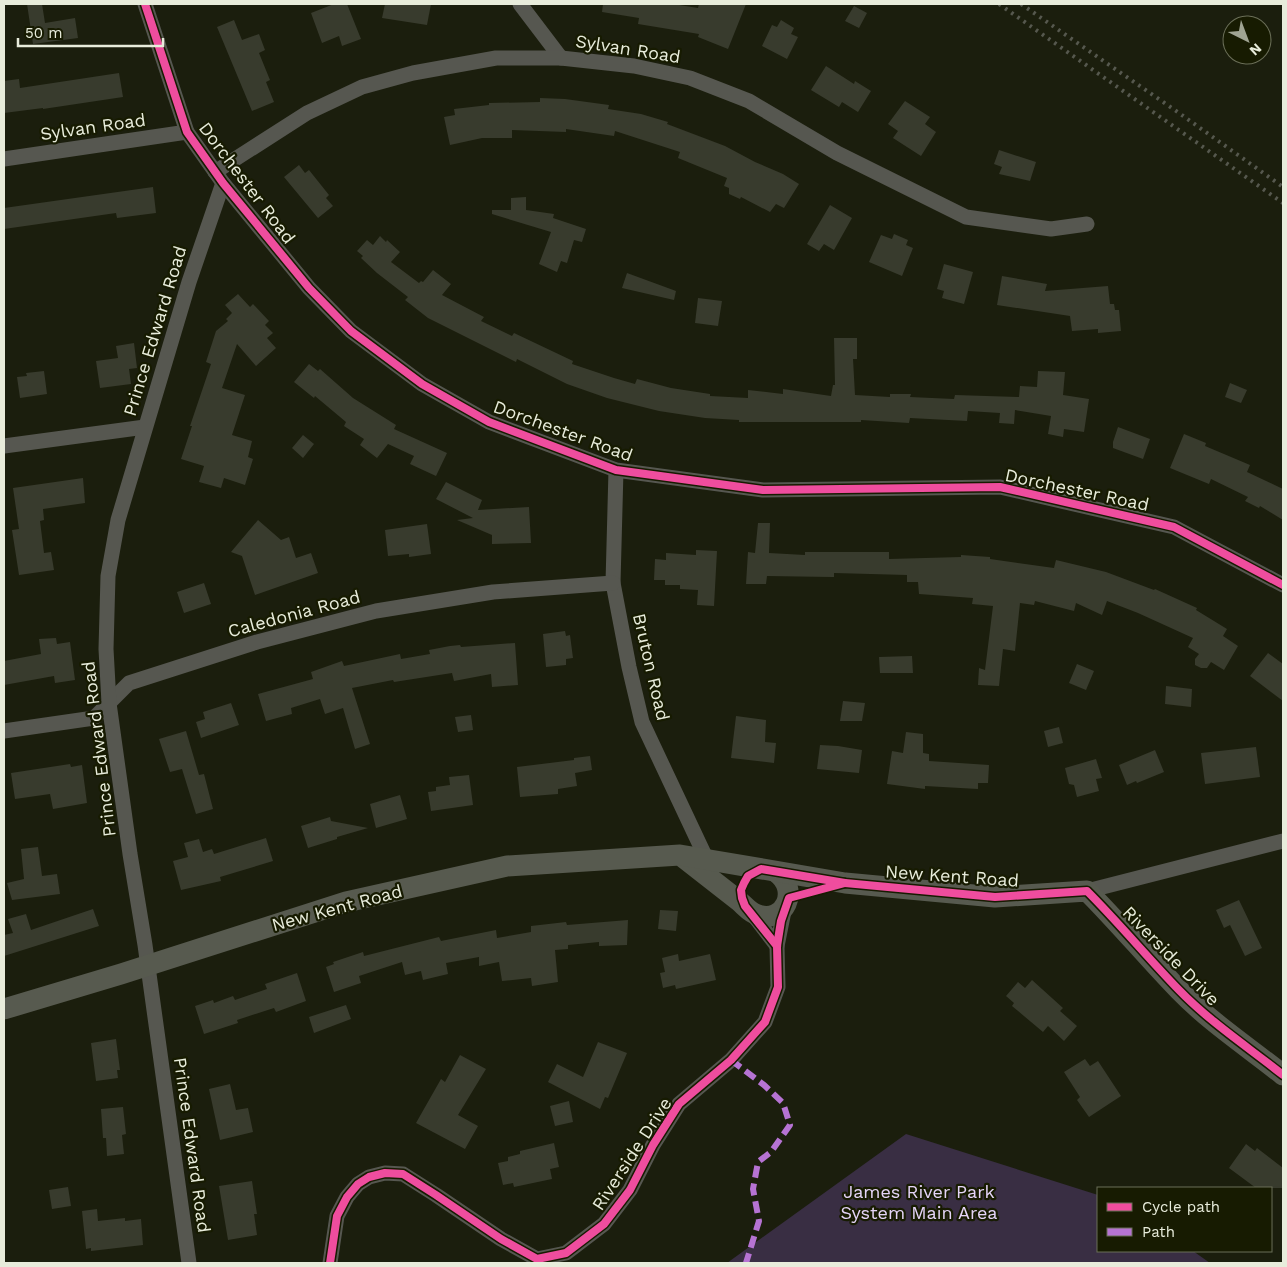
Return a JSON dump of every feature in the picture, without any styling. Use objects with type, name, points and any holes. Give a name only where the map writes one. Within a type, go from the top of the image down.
[{"type":"street","name":"Dorchester Road","points":[[145,4],[187,132],[219,177],[309,288],[351,331],[422,384],[489,422],[616,470],[763,490],[1000,488],[1174,527],[1283,585]]},
{"type":"street","points":[[520,4],[561,58]]},
{"type":"street","name":"Sylvan Road","points":[[219,177],[307,113],[362,87],[413,73],[496,58],[561,58],[634,66],[690,78],[749,101],[837,153],[966,217],[1052,229],[1087,224]]},
{"type":"street","name":"Sylvan Road","points":[[4,159],[187,132]]},
{"type":"street","name":"Prince Edward Road","points":[[189,1263],[109,703],[106,649],[108,576],[118,520],[219,177]]},
{"type":"street","points":[[4,446],[145,426]]},
{"type":"street","name":"Bruton Road","points":[[616,470],[613,583],[629,667],[642,722],[707,860]]},
{"type":"street","name":"Caledonia Road","points":[[4,731],[94,718],[128,683],[257,642],[376,611],[493,592],[613,583]]},
{"type":"street","name":"New Kent Road","points":[[4,1009],[147,966],[346,902],[507,866],[680,855],[845,883],[996,897],[1087,891],[1283,841]]},
{"type":"street","points":[[680,855],[748,909]]},
{"type":"street","points":[[776,946],[748,909],[742,898],[741,890],[748,876],[769,870],[787,882],[789,890],[787,901]]},
{"type":"street","name":"New Kent Road","points":[[748,909],[758,915],[774,915],[781,911],[787,901],[845,883]]},
{"type":"street","name":"Riverside Drive","points":[[1087,891],[1117,921],[1179,990],[1210,1018],[1283,1075]]},
{"type":"street","name":"Riverside Drive","points":[[330,1263],[337,1216],[348,1197],[358,1184],[369,1177],[385,1173],[403,1174],[501,1239],[537,1259],[566,1253],[604,1224],[630,1190],[653,1145],[679,1104],[731,1060],[764,1022],[778,987],[776,946],[787,901]]},
{"type":"green space","name":"James River Park System Main Area","points":[[906,1134],[1097,1195],[1097,1252],[1194,1252],[1210,1263],[727,1263]]},
{"type":"building","points":[[27,4],[42,4],[45,23],[75,18],[78,38],[33,44]]},
{"type":"building","points":[[334,4],[347,4],[361,39],[342,46],[339,36],[322,43],[311,13]]},
{"type":"building","points":[[385,4],[431,4],[427,25],[382,18]]},
{"type":"building","points":[[603,4],[673,4],[698,8],[699,4],[746,4],[728,49],[698,37],[699,34],[638,24],[639,18],[602,12]]},
{"type":"building","points":[[854,6],[867,13],[859,28],[845,21]]},
{"type":"building","points":[[234,20],[242,40],[259,34],[265,50],[259,53],[270,80],[266,82],[274,102],[252,111],[217,27]]},
{"type":"building","points":[[781,20],[794,28],[791,34],[798,37],[787,59],[762,46],[772,25],[777,27]]},
{"type":"building","points":[[826,66],[854,84],[855,81],[871,91],[858,112],[842,102],[839,107],[811,90]]},
{"type":"building","points":[[119,73],[123,97],[4,113],[4,81],[19,79],[20,88]]},
{"type":"building","points":[[540,98],[565,99],[609,105],[608,109],[641,114],[668,122],[667,124],[725,146],[783,174],[799,184],[784,208],[776,204],[770,212],[741,197],[740,199],[729,194],[729,188],[724,186],[727,178],[678,158],[680,152],[615,131],[614,136],[566,129],[566,132],[512,130],[512,138],[482,138],[450,145],[444,117],[455,115],[454,109],[489,105],[489,103],[540,102]]},
{"type":"building","points":[[905,101],[930,117],[925,124],[936,132],[921,156],[893,138],[898,131],[888,124]]},
{"type":"building","points":[[999,150],[1036,162],[1030,181],[999,174],[1002,167],[994,164]]},
{"type":"building","points":[[299,165],[305,173],[309,170],[329,195],[326,198],[333,206],[318,218],[284,177]]},
{"type":"building","points":[[153,187],[156,213],[117,218],[116,213],[4,229],[4,208]]},
{"type":"building","points":[[526,197],[526,210],[554,214],[553,218],[586,229],[582,242],[574,240],[567,263],[561,261],[557,272],[539,264],[551,232],[492,214],[492,210],[511,210],[511,198]]},
{"type":"building","points":[[830,205],[852,218],[834,250],[824,244],[819,251],[807,244]]},
{"type":"building","points":[[894,234],[908,240],[906,245],[913,248],[902,276],[869,262],[881,235],[892,239]]},
{"type":"building","points":[[380,236],[400,252],[391,262],[419,283],[423,282],[433,270],[451,284],[442,295],[484,317],[481,321],[512,336],[514,333],[573,361],[572,364],[635,384],[637,379],[671,388],[710,394],[710,396],[748,398],[748,390],[783,394],[783,389],[831,396],[833,385],[835,385],[834,338],[857,338],[857,359],[853,359],[855,395],[890,397],[890,394],[911,394],[910,397],[954,399],[955,395],[1019,397],[1020,386],[1037,387],[1038,371],[1065,372],[1063,395],[1089,399],[1084,432],[1064,429],[1063,437],[1048,434],[1051,416],[1015,410],[1014,424],[999,423],[1000,413],[968,411],[967,421],[910,418],[909,423],[861,420],[861,422],[739,422],[739,420],[705,418],[659,411],[607,398],[567,384],[517,359],[516,362],[428,318],[405,300],[408,297],[361,258],[363,256],[357,251],[367,240],[373,245]]},
{"type":"building","points":[[944,264],[973,272],[964,304],[942,298],[944,291],[937,289]]},
{"type":"building","points":[[627,273],[676,291],[674,300],[622,288]]},
{"type":"building","points":[[1002,276],[1047,284],[1045,291],[1108,286],[1110,304],[1114,304],[1115,310],[1119,310],[1121,331],[1098,333],[1098,329],[1072,331],[1070,316],[997,305]]},
{"type":"building","points":[[238,294],[250,307],[253,304],[269,321],[265,325],[273,333],[267,338],[276,348],[256,366],[237,344],[222,388],[245,395],[232,435],[252,441],[248,457],[253,459],[245,485],[224,478],[221,488],[199,482],[204,466],[181,459],[211,364],[206,362],[216,331],[228,321],[226,319],[232,313],[225,305]]},
{"type":"building","points":[[698,298],[722,301],[718,326],[695,323]]},
{"type":"building","points":[[134,343],[137,368],[129,369],[131,384],[100,388],[96,361],[118,358],[116,346]]},
{"type":"building","points":[[309,364],[318,371],[320,369],[353,398],[396,425],[394,429],[447,453],[436,476],[410,464],[414,456],[388,444],[377,458],[360,445],[364,439],[344,426],[346,422],[315,396],[314,398],[294,382]]},
{"type":"building","points":[[44,371],[47,394],[20,398],[17,377],[27,376],[26,373]]},
{"type":"building","points":[[1230,383],[1247,390],[1241,403],[1225,397]]},
{"type":"building","points":[[1118,427],[1150,439],[1143,459],[1113,448]]},
{"type":"building","points":[[1184,434],[1206,443],[1205,446],[1250,465],[1247,472],[1283,489],[1283,520],[1260,506],[1259,508],[1245,501],[1248,497],[1211,479],[1209,484],[1170,468]]},
{"type":"building","points":[[303,435],[314,444],[303,458],[292,448]]},
{"type":"building","points":[[83,478],[85,503],[43,509],[44,520],[40,521],[44,553],[51,552],[54,570],[19,575],[12,530],[19,529],[13,488]]},
{"type":"building","points":[[446,482],[482,500],[478,510],[529,507],[531,543],[492,544],[492,535],[457,520],[473,518],[436,499]]},
{"type":"building","points":[[258,520],[281,540],[289,537],[296,558],[311,553],[318,573],[255,595],[242,556],[231,552]]},
{"type":"building","points":[[758,523],[770,523],[769,553],[805,555],[805,552],[889,552],[889,559],[961,557],[961,555],[990,557],[990,559],[1054,568],[1056,560],[1106,572],[1155,589],[1197,608],[1196,610],[1227,629],[1223,636],[1238,646],[1224,670],[1211,662],[1207,668],[1201,668],[1195,665],[1195,659],[1199,654],[1188,647],[1193,638],[1107,601],[1102,615],[1076,603],[1074,611],[1035,601],[1034,605],[1020,603],[1015,651],[1003,649],[999,686],[978,685],[979,668],[985,670],[993,606],[972,604],[973,598],[919,594],[918,582],[907,582],[907,575],[834,573],[834,577],[767,576],[766,584],[746,584],[748,552],[755,553]]},
{"type":"building","points":[[427,524],[431,554],[409,557],[409,554],[388,556],[385,530]]},
{"type":"building","points":[[696,550],[717,551],[714,606],[697,605],[698,590],[680,589],[680,585],[665,585],[665,580],[654,580],[655,559],[666,560],[666,553],[696,555]]},
{"type":"building","points":[[204,583],[211,604],[184,613],[177,592]]},
{"type":"building","points":[[565,631],[566,636],[570,635],[573,658],[566,659],[566,665],[546,667],[543,634]]},
{"type":"building","points":[[56,638],[57,644],[70,642],[75,680],[55,683],[54,676],[4,685],[4,661],[41,654],[39,639]]},
{"type":"building","points":[[515,643],[518,685],[492,687],[491,674],[454,681],[452,673],[394,682],[393,680],[352,688],[370,744],[355,749],[343,708],[325,714],[320,699],[291,708],[292,714],[266,721],[258,694],[313,679],[311,672],[342,661],[344,666],[400,654],[401,659],[430,654],[429,650],[450,646],[460,645],[461,647]]},
{"type":"building","points":[[1268,653],[1283,664],[1283,701],[1250,676]]},
{"type":"building","points":[[912,656],[913,673],[880,673],[879,657]]},
{"type":"building","points":[[1077,664],[1094,671],[1086,690],[1069,683]]},
{"type":"building","points":[[1166,686],[1192,689],[1191,707],[1165,704]]},
{"type":"building","points":[[843,701],[865,703],[862,721],[840,721]]},
{"type":"building","points":[[231,703],[239,725],[201,738],[196,722],[205,719],[203,712]]},
{"type":"building","points":[[471,715],[473,730],[458,732],[455,717]]},
{"type":"building","points":[[736,716],[766,720],[765,742],[776,743],[774,763],[731,758]]},
{"type":"building","points":[[1059,727],[1063,743],[1048,747],[1044,731]]},
{"type":"building","points":[[186,731],[199,775],[204,774],[213,809],[196,814],[182,769],[170,772],[159,739]]},
{"type":"building","points":[[906,732],[923,734],[923,753],[929,754],[929,761],[989,765],[988,783],[978,783],[978,789],[925,786],[925,789],[887,784],[892,751],[903,753]]},
{"type":"building","points":[[820,745],[862,750],[859,773],[817,769]]},
{"type":"building","points":[[1256,747],[1260,777],[1205,784],[1201,753]]},
{"type":"building","points":[[1155,750],[1164,772],[1127,785],[1119,765]]},
{"type":"building","points":[[590,756],[592,770],[575,773],[577,786],[558,789],[558,794],[520,797],[517,767],[574,760],[574,758]]},
{"type":"building","points":[[1096,759],[1102,778],[1096,779],[1099,791],[1077,797],[1074,785],[1069,784],[1065,768]]},
{"type":"building","points":[[70,764],[71,767],[82,765],[87,803],[53,809],[50,794],[15,799],[11,773]]},
{"type":"building","points":[[469,775],[473,805],[431,811],[428,792],[436,791],[436,787],[450,785],[449,777]]},
{"type":"building","points":[[400,795],[407,819],[376,828],[370,804]]},
{"type":"building","points":[[330,817],[331,821],[368,828],[308,848],[301,826]]},
{"type":"building","points":[[266,838],[273,861],[220,877],[221,881],[181,890],[173,861],[188,857],[184,843],[199,839],[203,852],[212,849],[214,854]]},
{"type":"building","points":[[38,847],[42,876],[57,874],[60,894],[12,900],[7,883],[24,879],[21,849]]},
{"type":"building","points":[[1239,900],[1262,948],[1245,956],[1230,925],[1224,928],[1216,910]]},
{"type":"building","points":[[93,909],[99,926],[4,956],[4,935],[13,933],[8,919],[26,914],[31,930]]},
{"type":"building","points":[[660,910],[678,911],[676,931],[658,929]]},
{"type":"building","points":[[628,920],[627,945],[599,946],[599,942],[568,945],[568,949],[555,950],[558,982],[532,986],[531,978],[502,981],[499,962],[479,966],[479,957],[446,963],[448,974],[423,980],[421,971],[405,975],[402,962],[359,976],[361,983],[334,992],[326,967],[334,964],[333,962],[363,952],[364,956],[439,937],[441,941],[496,930],[497,938],[531,932],[531,926],[566,922],[567,925]]},
{"type":"building","points":[[678,954],[679,961],[710,954],[716,980],[676,989],[675,985],[663,988],[660,973],[665,972],[662,958]]},
{"type":"building","points":[[297,973],[306,1001],[276,1012],[274,1008],[237,1020],[238,1023],[204,1034],[195,1006],[213,1000],[214,1003],[233,996],[235,1000],[267,989],[265,984]]},
{"type":"building","points":[[1032,980],[1063,1008],[1060,1011],[1077,1026],[1064,1041],[1048,1026],[1043,1032],[1012,1006],[1014,1003],[1006,996],[1018,982],[1025,988]]},
{"type":"building","points":[[346,1005],[351,1019],[314,1033],[309,1017]]},
{"type":"building","points":[[116,1039],[120,1070],[117,1070],[118,1078],[96,1081],[91,1043]]},
{"type":"building","points":[[598,1042],[627,1053],[608,1098],[605,1097],[600,1109],[548,1082],[557,1064],[583,1077]]},
{"type":"building","points":[[460,1055],[486,1069],[458,1115],[478,1126],[465,1149],[416,1123],[441,1079],[445,1082]]},
{"type":"building","points":[[1085,1059],[1090,1066],[1098,1061],[1121,1096],[1089,1117],[1077,1100],[1080,1097],[1064,1072]]},
{"type":"building","points":[[230,1084],[236,1110],[248,1108],[253,1132],[220,1140],[209,1089]]},
{"type":"building","points":[[569,1101],[573,1122],[555,1126],[550,1106]]},
{"type":"building","points":[[123,1107],[126,1134],[122,1135],[124,1154],[107,1156],[106,1138],[103,1138],[101,1109]]},
{"type":"building","points":[[554,1143],[559,1167],[550,1169],[552,1179],[514,1187],[513,1183],[503,1185],[498,1163],[508,1161],[508,1157],[520,1154],[520,1151]]},
{"type":"building","points":[[1246,1144],[1255,1151],[1257,1148],[1283,1168],[1283,1188],[1255,1187],[1229,1168]]},
{"type":"building","points":[[252,1181],[257,1214],[254,1214],[257,1235],[228,1240],[219,1186]]},
{"type":"building","points":[[68,1187],[71,1206],[52,1209],[49,1190]]},
{"type":"building","points":[[97,1209],[98,1221],[125,1218],[125,1221],[141,1219],[143,1245],[91,1251],[91,1248],[86,1249],[82,1211]]},
{"type":"railway","points":[[999,4],[1283,203]]},
{"type":"railway","points":[[1021,4],[1283,187]]},
{"type":"marked path","points":[[731,1060],[764,1085],[783,1103],[790,1125],[771,1152],[758,1162],[753,1189],[759,1221],[746,1263]]},
{"type":"cycle path","points":[[145,4],[187,132],[223,183],[309,288],[351,331],[422,384],[489,422],[616,470],[763,490],[1000,487],[1174,527],[1283,585]]},
{"type":"cycle path","points":[[777,946],[745,906],[742,898],[741,890],[748,876],[761,869],[845,883],[995,897],[1087,891],[1191,1002],[1216,1024],[1283,1075]]},
{"type":"cycle path","points":[[330,1263],[337,1216],[347,1197],[358,1184],[369,1177],[385,1173],[403,1174],[501,1239],[537,1259],[566,1253],[604,1224],[630,1190],[653,1145],[679,1104],[731,1060],[765,1022],[778,987],[777,946],[781,921],[789,898],[845,883]]}]
